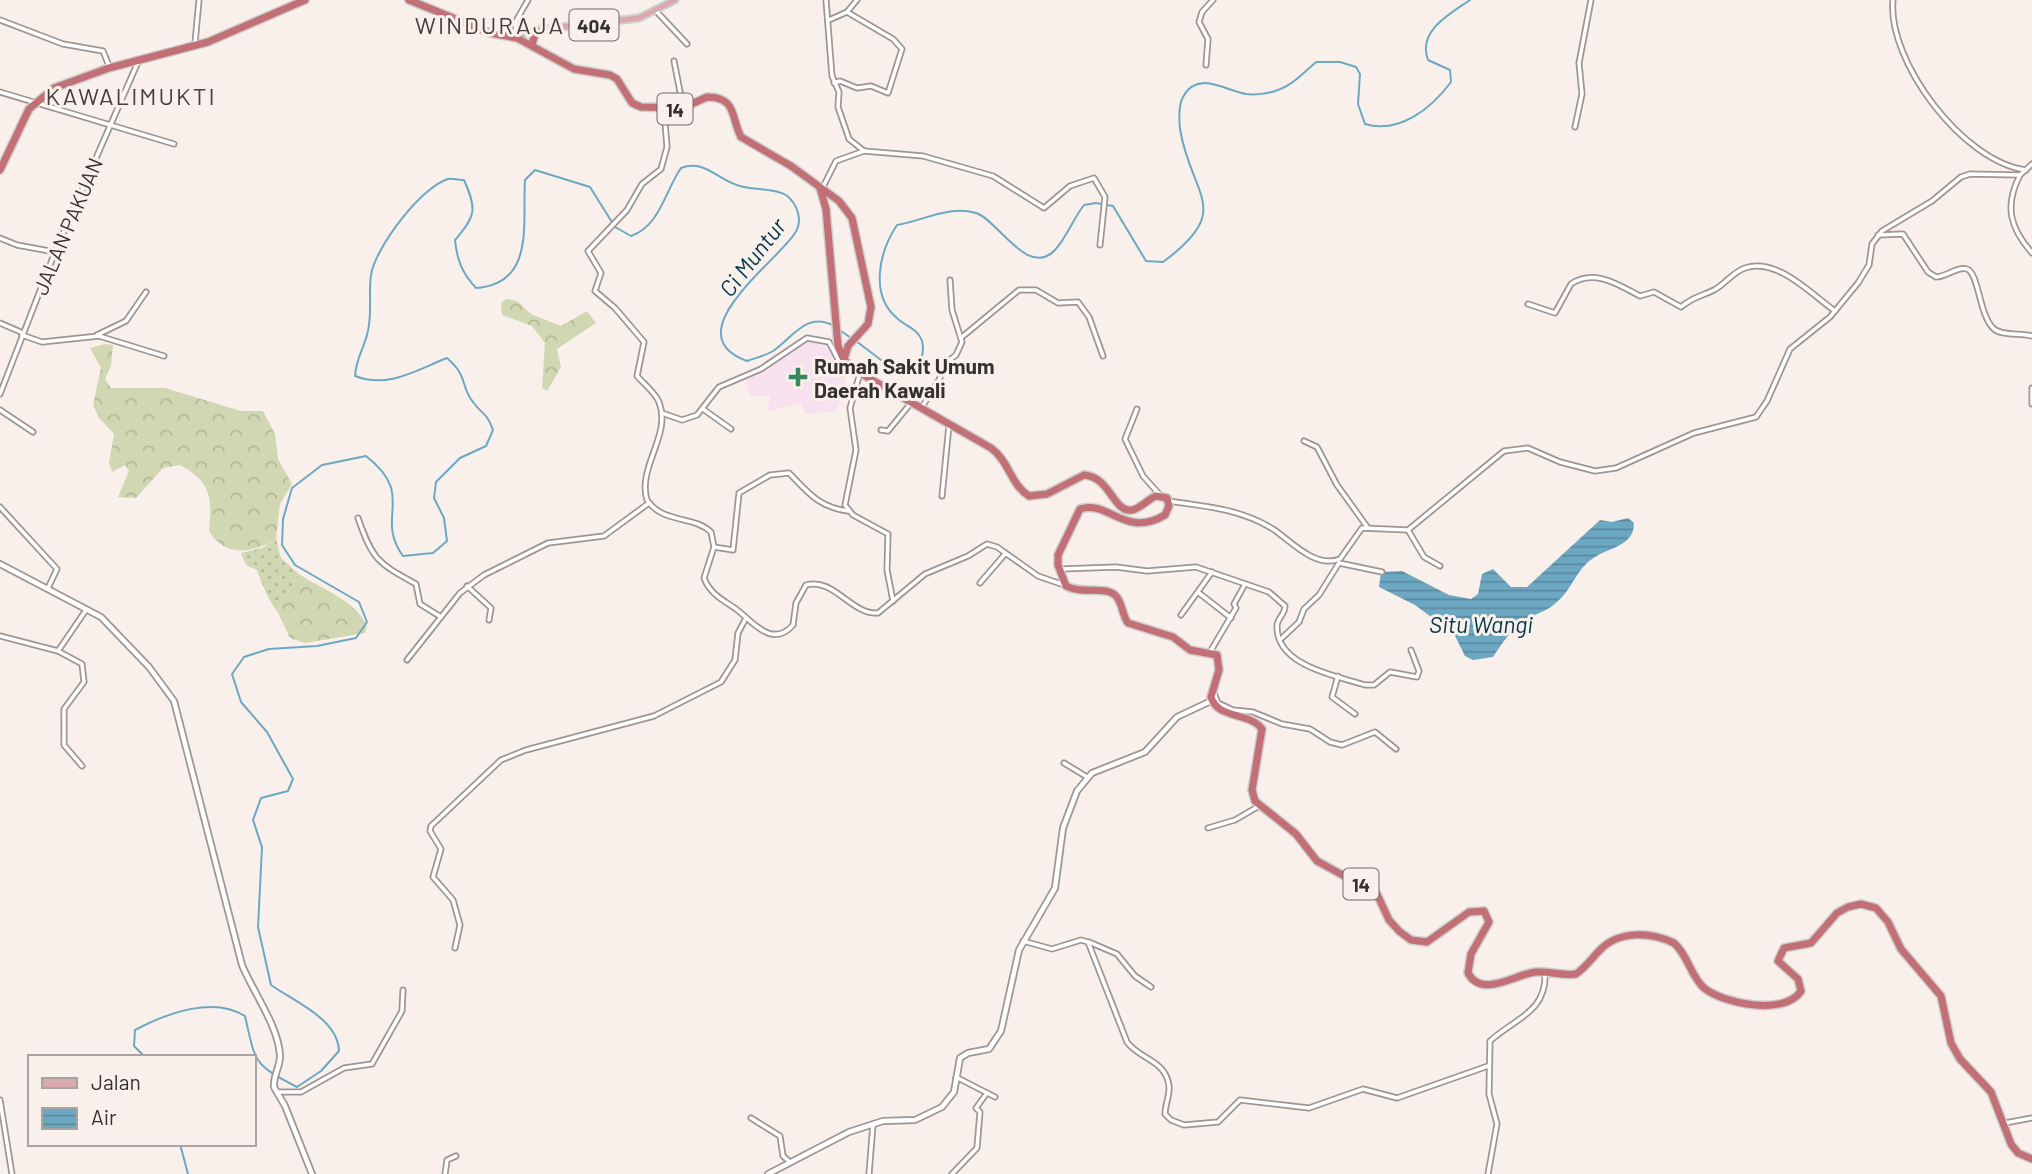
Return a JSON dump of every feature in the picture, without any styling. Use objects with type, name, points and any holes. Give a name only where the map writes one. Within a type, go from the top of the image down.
[{"type":"highway","points":[[0,170],[34,103],[58,86],[109,68],[195,46],[285,3],[305,0]]},
{"type":"highway","name":"14","points":[[409,0],[490,33],[513,35],[574,69],[613,77],[636,105],[664,110],[683,108],[707,97],[723,100],[735,111],[741,137],[820,188],[843,206],[852,218],[858,235],[870,298],[867,326],[850,343],[844,360]]},
{"type":"highway","points":[[532,45],[536,30]]},
{"type":"highway","points":[[820,188],[826,209],[836,303],[836,340],[844,360],[851,367],[998,453],[1018,488],[1029,496],[1047,494],[1084,475],[1100,480],[1118,505],[1127,510],[1136,509],[1153,497],[1165,498],[1168,511],[1163,517],[1138,523],[1120,520],[1092,507],[1080,509],[1060,549],[1059,569],[1066,586],[1081,592],[1110,592],[1117,598],[1128,623],[1173,637],[1190,650],[1217,655],[1219,663],[1211,701],[1221,710],[1251,719],[1262,729],[1252,790],[1259,806]]},
{"type":"highway","name":"14","points":[[1259,806],[1296,834],[1317,861],[1372,889],[1381,900],[1394,927],[1412,940],[1421,943],[1432,941],[1463,916],[1475,910],[1484,911],[1489,922],[1469,960],[1468,973],[1474,981],[1492,985],[1545,972],[1576,974],[1607,944],[1628,935],[1645,935],[1668,940],[1679,946],[1708,991],[1753,1006],[1766,1007],[1795,998],[1801,991],[1798,979],[1783,969],[1778,961],[1784,948],[1811,943],[1837,913],[1848,907],[1861,904],[1873,906],[1888,922],[1901,949],[1941,996],[1954,1049],[1991,1092],[2015,1149],[2032,1159]]},
{"type":"main road","name":"404","points":[[513,35],[536,30],[610,23],[657,12],[674,0]]},
{"type":"main road","points":[[0,565],[87,608],[128,643],[167,691],[177,709],[243,965],[251,989],[278,1040],[280,1064],[273,1083],[312,1174]]},
{"type":"main road","points":[[768,1174],[849,1132],[889,1120],[915,1120],[942,1107],[951,1098],[962,1056],[989,1049],[999,1037],[1023,941],[1055,888],[1068,809],[1087,776],[1145,752],[1177,717],[1211,701]]},
{"type":"street","points":[[195,46],[199,0]]},
{"type":"street","points":[[513,35],[516,21],[527,0]]},
{"type":"street","points":[[826,0],[834,83],[839,92],[838,108],[849,139],[864,151]]},
{"type":"street","points":[[829,20],[847,12],[857,0]]},
{"type":"street","points":[[1206,65],[1208,39],[1199,22],[1202,12],[1213,0]]},
{"type":"street","points":[[1575,127],[1582,94],[1578,65],[1591,0]]},
{"type":"street","points":[[1893,0],[1895,31],[1931,104],[1963,139],[2015,167],[2026,170]]},
{"type":"street","points":[[657,12],[687,44]]},
{"type":"street","points":[[834,83],[840,81],[860,88],[871,86],[888,93],[902,49],[893,39],[847,12]]},
{"type":"street","points":[[0,20],[59,43],[103,51],[109,68]]},
{"type":"street","name":"JALAN PAKUAN","points":[[0,394],[55,252],[138,60]]},
{"type":"street","points":[[674,61],[683,108]]},
{"type":"street","points":[[0,92],[174,144]]},
{"type":"street","points":[[664,110],[667,147],[663,165],[642,184],[620,217],[589,248],[588,253],[601,273],[595,290],[623,317],[643,342],[637,376],[657,398],[662,414],[645,485],[649,503],[667,516],[708,528],[714,547],[705,572],[706,583],[714,594],[762,632],[785,631],[793,625],[800,592],[812,584],[830,589],[870,613],[878,613],[925,574],[968,556],[987,544],[1038,576],[1066,586]]},
{"type":"street","points":[[820,188],[829,179],[836,161],[864,151],[923,156],[993,176],[1041,208],[1052,204],[1070,186],[1091,178],[1098,181],[1105,199],[1100,245]]},
{"type":"street","points":[[2032,164],[2020,175],[2012,194],[2012,225],[2017,236],[2032,253]]},
{"type":"street","points":[[1282,640],[1299,622],[1304,608],[1320,594],[1336,562],[1358,531],[1368,528],[1408,530],[1504,451],[1528,448],[1560,462],[1595,471],[1616,468],[1694,433],[1750,420],[1764,407],[1790,349],[1817,330],[1835,312],[1867,268],[1877,235],[1932,201],[1957,178],[1970,174],[2020,175]]},
{"type":"street","points":[[1877,235],[1894,232],[1903,234],[1928,272],[1936,277],[1960,269],[1970,270],[1975,276],[1979,304],[1994,329],[2032,336]]},
{"type":"street","points":[[0,238],[17,245],[55,252]]},
{"type":"street","points":[[1528,304],[1555,313],[1573,282],[1593,278],[1616,282],[1638,296],[1654,292],[1679,308],[1698,294],[1715,289],[1739,271],[1763,266],[1779,271],[1835,312]]},
{"type":"street","points":[[922,407],[940,378],[942,366],[960,349],[962,337],[952,310],[950,280]]},
{"type":"street","points":[[962,337],[1012,293],[1035,290],[1058,303],[1078,302],[1089,317],[1103,356]]},
{"type":"street","points":[[0,323],[42,342],[95,335],[121,325],[146,292]]},
{"type":"street","points":[[95,335],[164,356]]},
{"type":"street","points":[[662,414],[688,419],[703,409],[719,387],[773,362],[807,338],[829,342],[841,365],[851,367]]},
{"type":"street","points":[[848,511],[845,499],[856,450],[850,408],[860,373]]},
{"type":"street","points":[[2032,388],[2032,404]]},
{"type":"street","points":[[881,430],[888,431],[912,402]]},
{"type":"street","points":[[703,409],[731,429]]},
{"type":"street","points":[[1137,409],[1125,439],[1143,476],[1165,498],[1240,513],[1270,527],[1310,556],[1382,572]]},
{"type":"street","points":[[0,410],[33,432]]},
{"type":"street","points":[[942,496],[950,423]]},
{"type":"street","points":[[1304,442],[1317,447],[1337,485],[1368,528]]},
{"type":"street","points":[[714,547],[733,550],[739,493],[777,473],[789,472],[808,496],[821,504],[848,511],[888,534],[887,570],[894,601]]},
{"type":"street","points":[[407,660],[467,586],[540,546],[560,540],[604,536],[649,503]]},
{"type":"street","points":[[0,508],[57,569],[47,589]]},
{"type":"street","points":[[358,518],[373,555],[392,572],[415,584],[420,604],[441,617]]},
{"type":"street","points":[[1408,530],[1424,557],[1440,566]]},
{"type":"street","points":[[980,583],[1005,554]]},
{"type":"street","points":[[1059,569],[1116,567],[1147,571],[1191,566],[1244,586],[1269,592],[1284,606],[1277,626],[1282,640],[1303,664],[1370,685],[1390,672],[1417,677],[1419,673],[1410,650]]},
{"type":"street","points":[[1181,615],[1212,572]]},
{"type":"street","points":[[467,586],[491,608],[489,620]]},
{"type":"street","points":[[1210,652],[1231,618],[1244,586]]},
{"type":"street","points":[[1199,593],[1231,618]]},
{"type":"street","points":[[58,652],[87,608]]},
{"type":"street","points":[[455,948],[460,925],[453,900],[433,877],[441,849],[430,831],[431,826],[501,760],[526,750],[654,716],[721,682],[735,660],[738,633],[746,618]]},
{"type":"street","points":[[0,636],[58,652],[79,661],[86,674],[82,687],[64,709],[64,745],[82,766]]},
{"type":"street","points":[[1338,676],[1332,697],[1355,714]]},
{"type":"street","points":[[1213,689],[1218,703],[1233,710],[1253,712],[1266,720],[1304,727],[1342,746],[1378,733],[1396,750]]},
{"type":"street","points":[[1064,763],[1087,776]]},
{"type":"street","points":[[1208,828],[1235,820],[1259,806]]},
{"type":"street","points":[[1023,941],[1052,949],[1087,941],[1118,954],[1135,976],[1151,986]]},
{"type":"street","points":[[1087,941],[1127,1042],[1134,1051],[1157,1063],[1168,1082],[1165,1114],[1181,1124],[1216,1123],[1234,1104],[1243,1100],[1296,1109],[1314,1107],[1363,1089],[1397,1098],[1488,1066]]},
{"type":"street","points":[[1488,1174],[1497,1124],[1490,1102],[1490,1041],[1521,1020],[1539,1003],[1545,989],[1545,972]]},
{"type":"street","points":[[277,1093],[301,1093],[344,1068],[372,1064],[402,1011],[402,990]]},
{"type":"street","points":[[956,1077],[995,1097]]},
{"type":"street","points":[[952,1174],[977,1147],[980,1112],[976,1108],[987,1093]]},
{"type":"street","points":[[0,1100],[12,1174]]},
{"type":"street","points":[[751,1118],[780,1136],[783,1156],[790,1162]]},
{"type":"street","points":[[2003,1124],[2032,1118]]},
{"type":"street","points":[[869,1174],[873,1124]]},
{"type":"street","points":[[445,1174],[447,1160],[456,1156]]},
{"type":"shaded area","name":"Rumah Sakit Umum Daerah Kawali","points":[[812,339],[832,347],[838,369],[846,376],[837,411],[805,414],[800,403],[767,412],[770,396],[750,396],[745,379]]},
{"type":"green space","points":[[506,299],[517,301],[531,314],[561,326],[587,311],[596,323],[557,349],[561,367],[547,391],[542,388],[545,343],[532,326],[502,315],[501,303]]},
{"type":"green space","points":[[113,345],[111,366],[105,379],[111,388],[165,388],[241,411],[263,411],[275,434],[278,459],[292,484],[280,504],[276,539],[249,550],[223,546],[209,531],[208,492],[191,471],[180,465],[163,468],[136,498],[118,497],[129,471],[125,465],[112,472],[109,463],[114,434],[99,418],[93,405],[101,368],[90,348]]},
{"type":"green space","points":[[276,539],[281,558],[299,574],[277,611],[257,570],[246,565],[241,553],[262,548]]},
{"type":"green space","points":[[299,574],[355,609],[367,626],[365,633],[305,643],[290,638],[277,611]]},
{"type":"water","name":"Situ Wangi","points":[[1628,518],[1634,523],[1630,537],[1587,563],[1563,596],[1551,607],[1519,625],[1493,657],[1473,660],[1465,656],[1454,634],[1415,605],[1379,587],[1381,572],[1402,571],[1449,595],[1471,599],[1478,594],[1482,574],[1493,569],[1511,587],[1527,587],[1600,520],[1612,522]]},
{"type":"waterway","name":"Ci Muntur","points":[[856,341],[902,376],[916,373],[922,353],[922,341],[915,331],[889,309],[880,286],[885,248],[897,225],[946,212],[976,213],[1024,253],[1045,257],[1059,245],[1084,205],[1096,203],[1113,206],[1146,261],[1163,262],[1185,244],[1198,228],[1203,215],[1203,201],[1185,152],[1180,129],[1180,104],[1189,89],[1203,83],[1246,94],[1266,93],[1290,84],[1316,62],[1340,62],[1356,67],[1360,74],[1358,104],[1365,124],[1378,126],[1402,122],[1424,110],[1451,82],[1450,70],[1428,60],[1427,40],[1437,24],[1470,0]]},
{"type":"waterway","name":"Ci Muntur","points":[[256,1055],[264,1067],[297,1087],[321,1071],[339,1051],[331,1030],[314,1012],[271,985],[258,927],[262,847],[253,820],[261,798],[288,791],[293,779],[267,732],[241,702],[232,674],[244,657],[269,649],[317,646],[356,638],[367,622],[359,602],[295,565],[282,545],[283,519],[292,488],[322,465],[366,456],[381,470],[389,483],[392,495],[392,529],[395,542],[403,556],[433,553],[447,541],[444,518],[434,498],[436,482],[460,458],[486,446],[493,430],[486,416],[469,396],[459,371],[447,358],[390,379],[355,376],[369,327],[370,282],[374,263],[401,220],[437,184],[448,179],[464,180],[471,198],[472,212],[467,225],[455,240],[461,266],[476,288],[495,284],[509,275],[517,263],[524,231],[525,180],[535,170],[590,187],[615,227],[631,236],[641,231],[655,216],[681,168],[698,166],[735,185],[786,195],[794,203],[798,213],[799,223],[795,233],[737,297],[725,316],[721,334],[727,349],[747,361],[773,351],[808,324],[824,322],[834,326]]},
{"type":"waterway","name":"Ci Muntur","points":[[838,329],[851,338]]},
{"type":"waterway","name":"Ci Muntur","points":[[143,1055],[134,1046],[135,1030],[175,1013],[205,1007],[219,1007],[245,1016],[256,1055]]},
{"type":"waterway","name":"Ci Muntur","points":[[181,1146],[188,1174]]},
{"type":"place","name":"Rumah Sakit Umum Daerah Kawali","points":[[798,377]]},
{"type":"district","name":"WINDURAJA","points":[[490,24]]},
{"type":"district","name":"KAWALIMUKTI","points":[[131,95]]}]
